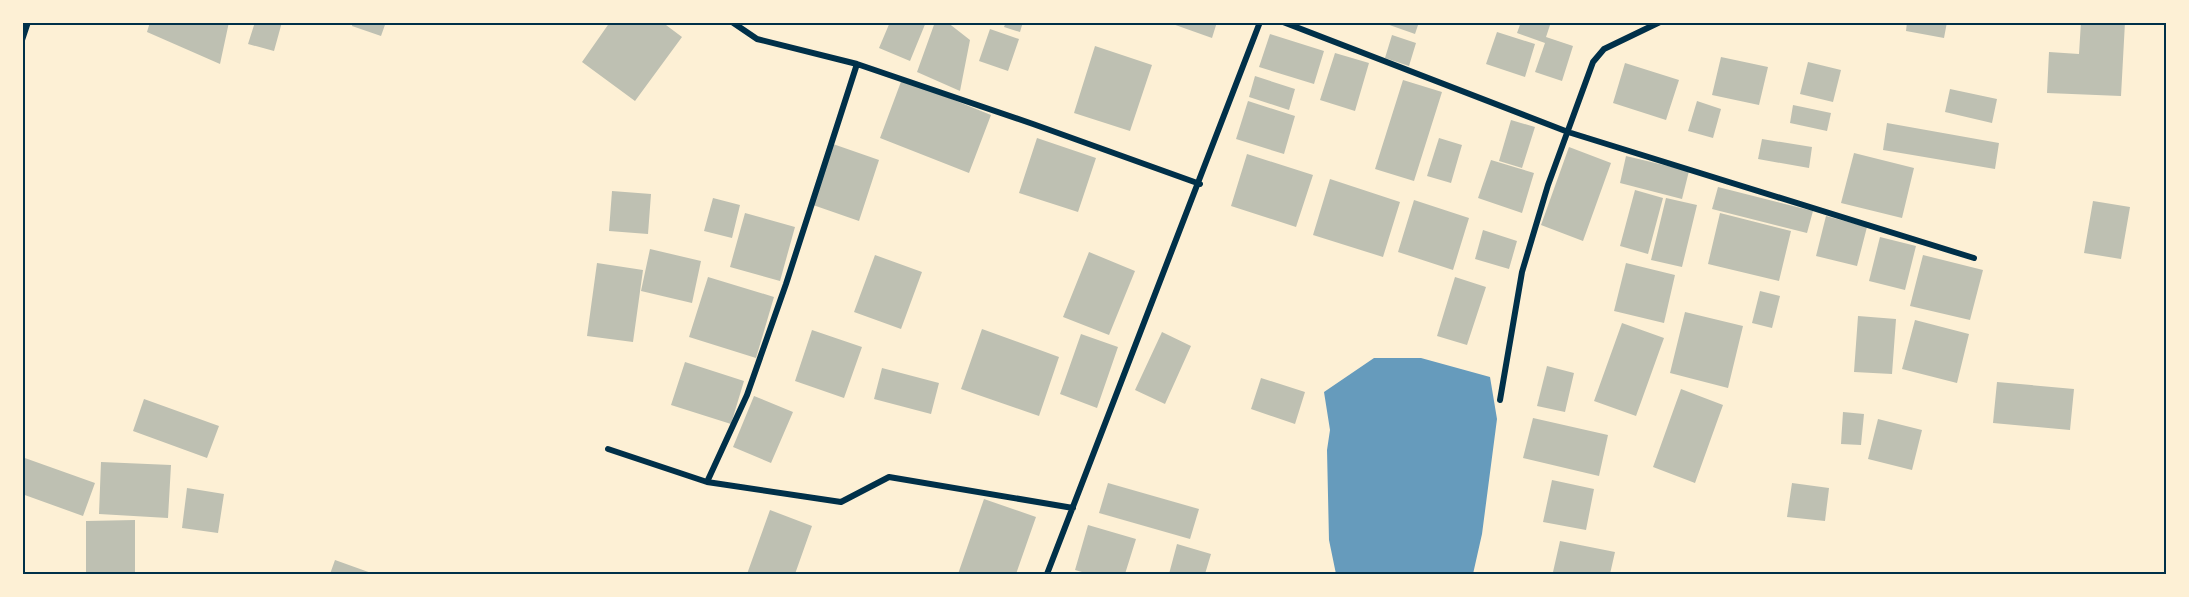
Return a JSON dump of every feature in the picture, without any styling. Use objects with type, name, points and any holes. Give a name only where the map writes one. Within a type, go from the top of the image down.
[{"type":"street","points":[[22,40],[28,22]]},
{"type":"street","points":[[732,22],[757,39],[856,64],[1034,124],[1200,184]]},
{"type":"street","points":[[1047,574],[1200,184],[1260,22]]},
{"type":"street","points":[[1282,22],[1568,132],[1974,258]]},
{"type":"street","points":[[1500,400],[1522,272],[1548,185],[1593,62],[1604,49],[1660,22]]},
{"type":"street","points":[[707,482],[747,395],[786,284],[856,64]]},
{"type":"street","points":[[608,449],[707,482],[841,502],[889,477],[1073,508]]},
{"type":"water","points":[[1374,358],[1421,358],[1490,377],[1497,419],[1482,534],[1473,574],[1336,574],[1329,540],[1327,450],[1330,430],[1324,392]]},
{"type":"building","points":[[150,22],[229,22],[220,64],[147,32]]},
{"type":"building","points":[[255,22],[282,22],[274,51],[248,44]]},
{"type":"building","points":[[353,22],[386,22],[381,36],[352,26]]},
{"type":"building","points":[[610,22],[662,22],[682,37],[635,101],[582,62]]},
{"type":"building","points":[[890,22],[926,22],[910,61],[879,48]]},
{"type":"building","points":[[935,22],[947,22],[970,40],[960,91],[917,72]]},
{"type":"building","points":[[1006,22],[1023,22],[1020,32],[1004,27]]},
{"type":"building","points":[[1167,22],[1217,22],[1212,38]]},
{"type":"building","points":[[1381,22],[1419,22],[1415,34]]},
{"type":"building","points":[[1521,22],[1551,22],[1546,37],[1573,46],[1562,81],[1535,72],[1545,43],[1517,33]]},
{"type":"building","points":[[1907,22],[1947,22],[1944,38],[1906,31]]},
{"type":"building","points":[[2081,22],[2125,22],[2121,96],[2047,93],[2049,52],[2079,54]]},
{"type":"building","points":[[990,29],[1019,39],[1008,71],[979,61]]},
{"type":"building","points":[[1497,32],[1535,44],[1525,77],[1486,64]]},
{"type":"building","points":[[1270,34],[1324,51],[1314,84],[1259,67]]},
{"type":"building","points":[[1392,35],[1416,43],[1409,66],[1385,58]]},
{"type":"building","points":[[1095,46],[1152,65],[1130,131],[1074,113]]},
{"type":"building","points":[[1335,53],[1369,63],[1355,111],[1320,100]]},
{"type":"building","points":[[1721,57],[1768,67],[1759,105],[1712,95]]},
{"type":"building","points":[[1808,62],[1841,70],[1833,102],[1800,94]]},
{"type":"building","points":[[1625,63],[1679,80],[1666,120],[1613,103]]},
{"type":"building","points":[[1255,76],[1295,89],[1289,110],[1249,97]]},
{"type":"building","points":[[902,79],[991,115],[969,173],[880,138]]},
{"type":"building","points":[[1403,80],[1442,92],[1414,181],[1375,169]]},
{"type":"building","points":[[1950,89],[1997,99],[1992,123],[1945,112]]},
{"type":"building","points":[[1248,101],[1295,116],[1284,154],[1236,139]]},
{"type":"building","points":[[1697,101],[1721,109],[1713,138],[1688,131]]},
{"type":"building","points":[[1793,105],[1831,113],[1827,131],[1790,123]]},
{"type":"building","points":[[1511,120],[1535,127],[1522,168],[1499,161]]},
{"type":"building","points":[[1887,123],[1999,143],[1995,169],[1883,150]]},
{"type":"building","points":[[1037,138],[1096,158],[1078,212],[1019,193]]},
{"type":"building","points":[[1439,138],[1462,145],[1451,183],[1427,176]]},
{"type":"building","points":[[1762,139],[1812,147],[1809,168],[1758,159]]},
{"type":"building","points":[[833,144],[879,160],[859,221],[813,205]]},
{"type":"building","points":[[1569,147],[1611,163],[1583,241],[1541,225]]},
{"type":"building","points":[[1854,153],[1914,168],[1902,218],[1841,203]]},
{"type":"building","points":[[1247,154],[1313,175],[1296,227],[1231,206]]},
{"type":"building","points":[[1626,156],[1689,171],[1682,199],[1620,183]]},
{"type":"building","points":[[1491,160],[1534,173],[1522,213],[1478,198]]},
{"type":"building","points":[[1330,179],[1400,202],[1383,257],[1313,235]]},
{"type":"building","points":[[1718,187],[1813,211],[1807,233],[1712,209]]},
{"type":"building","points":[[1635,190],[1663,198],[1648,254],[1620,246]]},
{"type":"building","points":[[612,191],[651,194],[648,234],[609,231]]},
{"type":"building","points":[[713,198],[740,205],[732,238],[704,231]]},
{"type":"building","points":[[1666,198],[1697,205],[1682,267],[1651,260]]},
{"type":"building","points":[[1414,200],[1469,218],[1453,270],[1398,252]]},
{"type":"building","points":[[2093,201],[2130,207],[2121,259],[2084,253]]},
{"type":"building","points":[[745,213],[795,227],[780,281],[730,267]]},
{"type":"building","points":[[1720,213],[1791,231],[1779,281],[1708,264]]},
{"type":"building","points":[[1826,216],[1867,227],[1857,266],[1816,256]]},
{"type":"building","points":[[1483,230],[1517,241],[1509,269],[1475,259]]},
{"type":"building","points":[[1880,237],[1916,246],[1905,290],[1869,281]]},
{"type":"building","points":[[650,249],[701,261],[692,303],[641,291]]},
{"type":"building","points":[[1089,252],[1135,271],[1109,335],[1063,317]]},
{"type":"building","points":[[875,255],[922,272],[901,329],[854,312]]},
{"type":"building","points":[[1923,255],[1983,270],[1970,320],[1910,306]]},
{"type":"building","points":[[597,263],[643,270],[633,342],[587,336]]},
{"type":"building","points":[[1626,263],[1675,275],[1664,323],[1614,311]]},
{"type":"building","points":[[708,277],[774,297],[756,358],[689,337]]},
{"type":"building","points":[[1455,277],[1486,287],[1467,345],[1437,336]]},
{"type":"building","points":[[1760,291],[1780,296],[1772,328],[1752,323]]},
{"type":"building","points":[[1685,312],[1743,326],[1728,388],[1670,373]]},
{"type":"building","points":[[1858,316],[1896,319],[1892,374],[1854,372]]},
{"type":"building","points":[[1915,320],[1969,334],[1957,383],[1902,369]]},
{"type":"building","points":[[1622,323],[1664,338],[1636,416],[1594,401]]},
{"type":"building","points":[[982,329],[1059,357],[1039,416],[961,389]]},
{"type":"building","points":[[812,330],[862,347],[844,398],[795,381]]},
{"type":"building","points":[[1162,332],[1191,346],[1165,404],[1135,390]]},
{"type":"building","points":[[1081,334],[1118,347],[1097,408],[1060,394]]},
{"type":"building","points":[[685,362],[744,381],[731,424],[671,405]]},
{"type":"building","points":[[1547,366],[1574,373],[1565,412],[1537,406]]},
{"type":"building","points":[[882,368],[939,383],[931,414],[874,399]]},
{"type":"building","points":[[1261,378],[1305,392],[1295,424],[1251,409]]},
{"type":"building","points":[[1997,382],[2074,389],[2070,430],[1993,423]]},
{"type":"building","points":[[1681,389],[1723,405],[1695,483],[1653,467]]},
{"type":"building","points":[[754,396],[793,412],[771,463],[733,447]]},
{"type":"building","points":[[144,399],[219,426],[207,458],[133,431]]},
{"type":"building","points":[[1843,412],[1864,414],[1861,445],[1841,444]]},
{"type":"building","points":[[1533,418],[1608,435],[1599,476],[1523,458]]},
{"type":"building","points":[[1878,419],[1922,430],[1912,470],[1868,459]]},
{"type":"building","points":[[22,457],[95,483],[83,516],[22,494]]},
{"type":"building","points":[[101,462],[171,465],[168,518],[99,514]]},
{"type":"building","points":[[1552,480],[1594,489],[1586,530],[1543,522]]},
{"type":"building","points":[[1108,483],[1199,509],[1190,539],[1099,513]]},
{"type":"building","points":[[1792,483],[1829,488],[1825,521],[1787,517]]},
{"type":"building","points":[[187,488],[224,494],[218,533],[182,528]]},
{"type":"building","points":[[984,499],[1036,517],[1016,574],[958,574]]},
{"type":"building","points":[[770,510],[812,526],[795,574],[747,574]]},
{"type":"building","points":[[135,520],[135,574],[86,574],[86,521]]},
{"type":"building","points":[[1088,525],[1136,539],[1125,574],[1089,574],[1075,570]]},
{"type":"building","points":[[1560,541],[1615,552],[1610,574],[1553,572]]},
{"type":"building","points":[[1177,544],[1211,554],[1205,574],[1169,574]]},
{"type":"building","points":[[335,560],[374,574],[330,574]]}]
